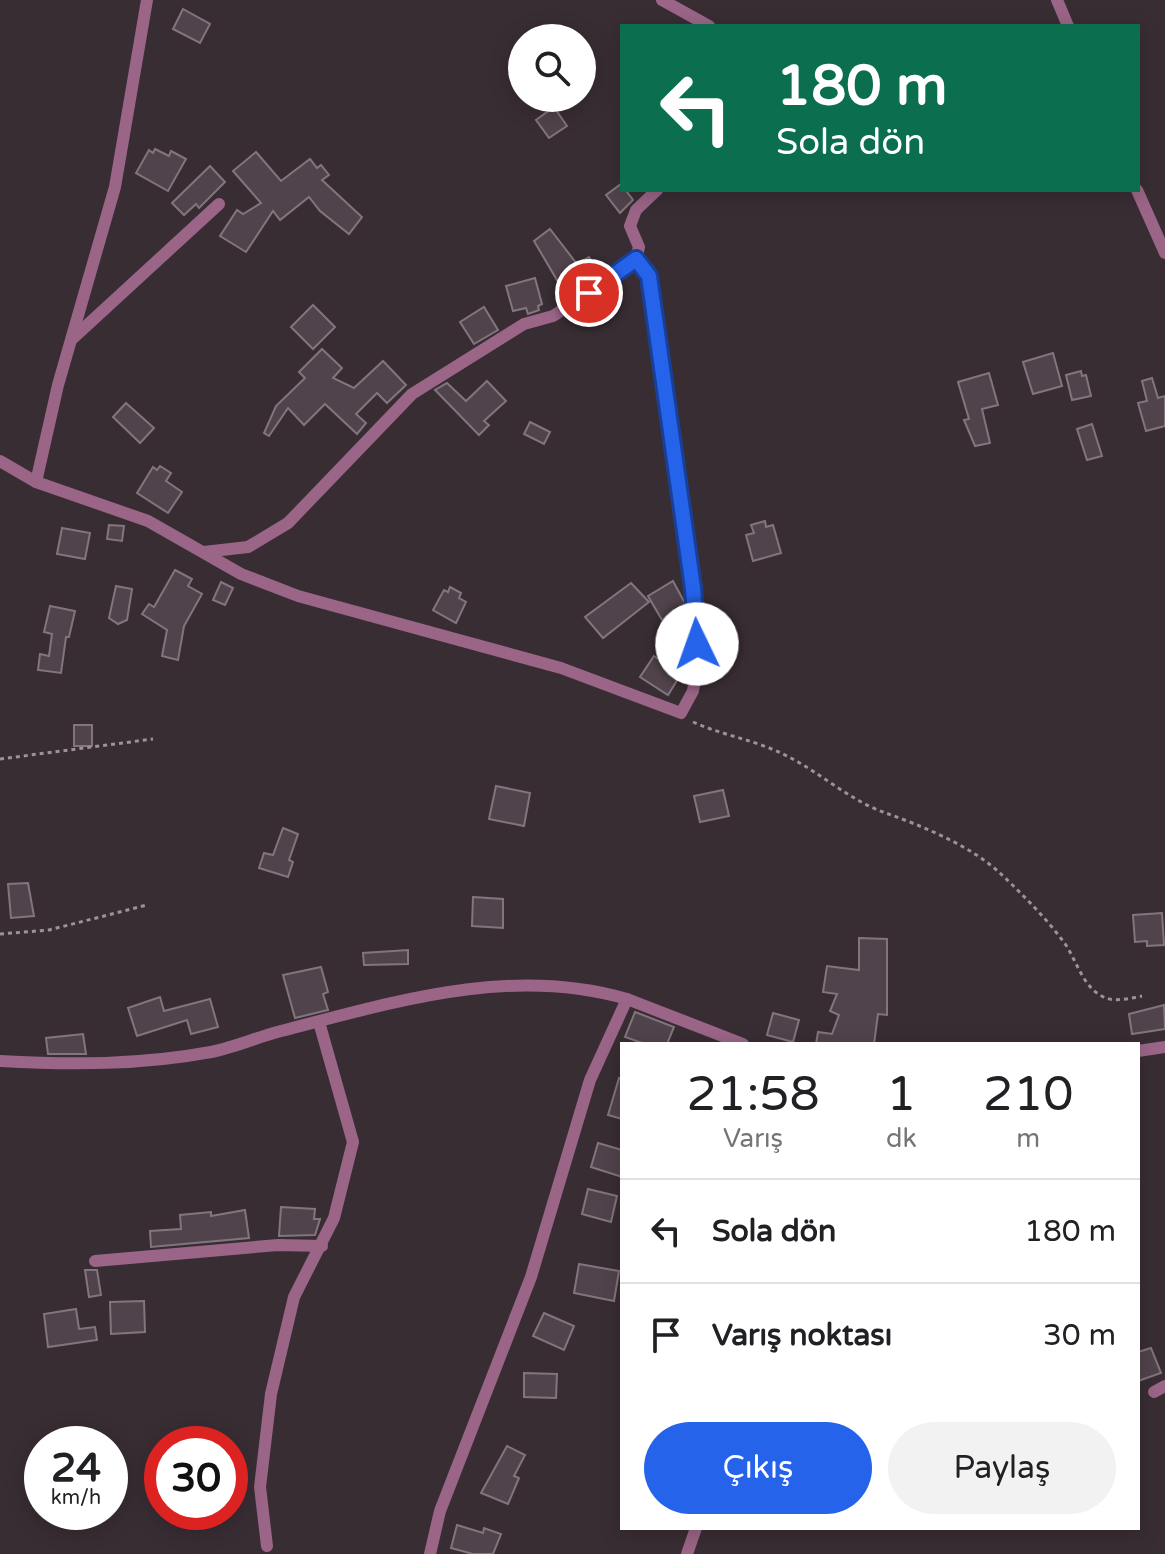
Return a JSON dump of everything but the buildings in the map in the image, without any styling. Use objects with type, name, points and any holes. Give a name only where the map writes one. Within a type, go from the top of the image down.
[{"type":"street","points":[[36,482],[71,341],[115,187],[147,0]]},
{"type":"street","points":[[662,0],[705,24]]},
{"type":"street","points":[[1057,0],[1067,24]]},
{"type":"street","points":[[204,552],[248,547],[288,523],[412,394],[524,324],[553,316],[636,259],[639,247],[630,226],[636,210],[655,192]]},
{"type":"street","points":[[1138,192],[1165,253]]},
{"type":"street","points":[[71,341],[219,204]]},
{"type":"street","points":[[0,461],[36,482],[148,521],[241,574],[298,596],[561,668],[681,713],[693,691],[696,672],[695,599],[649,276],[636,259]]},
{"type":"street","points":[[0,1061],[87,1065],[149,1061],[213,1051],[395,1000],[531,983],[601,992],[627,999],[738,1042]]},
{"type":"street","points":[[430,1554],[440,1511],[531,1277],[590,1080],[627,999]]},
{"type":"street","points":[[267,1546],[260,1487],[271,1394],[294,1297],[334,1218],[353,1142],[319,1022]]},
{"type":"street","points":[[1140,1051],[1165,1047]]},
{"type":"street","points":[[95,1261],[278,1245],[322,1246]]},
{"type":"street","points":[[687,1554],[695,1530]]},
{"type":"path","points":[[681,713],[719,734],[734,734],[789,757],[882,812],[905,818],[972,854],[998,872],[1064,942],[1088,986],[1107,999],[1142,996]]},
{"type":"path","points":[[0,759],[153,739]]},
{"type":"path","points":[[0,934],[49,930],[147,905]]},
{"type":"route","points":[[589,293],[636,259],[649,276],[662,350],[696,609],[697,644]]}]
